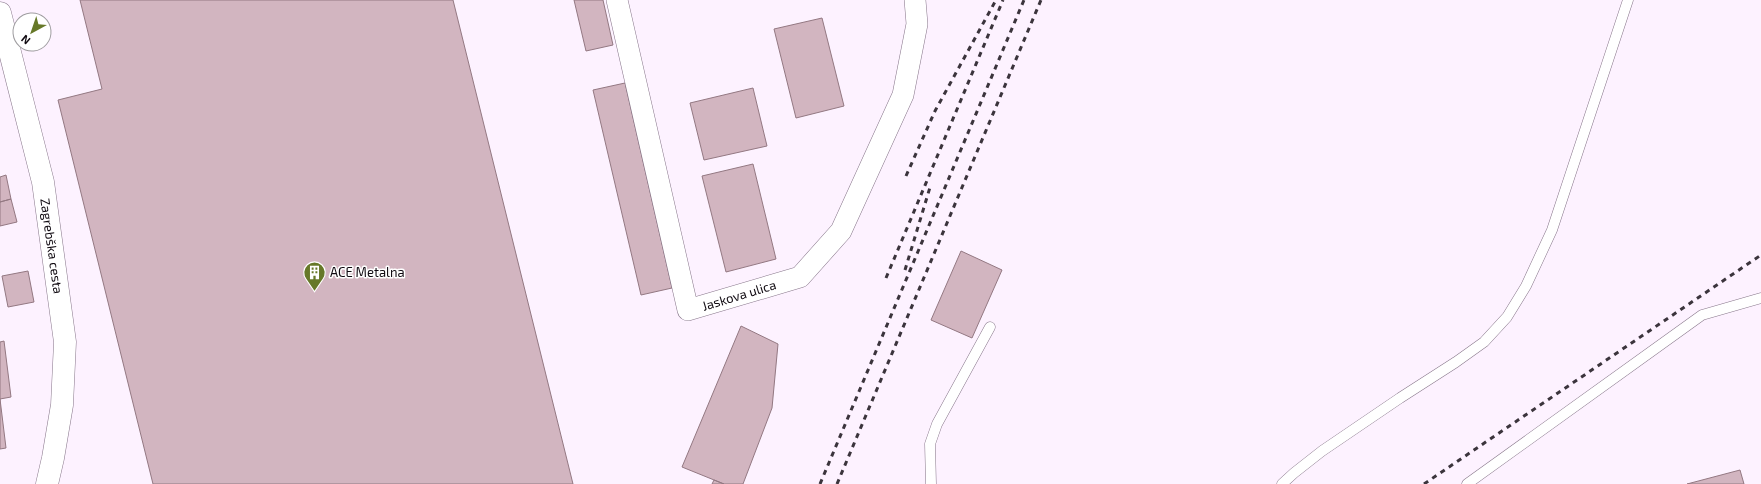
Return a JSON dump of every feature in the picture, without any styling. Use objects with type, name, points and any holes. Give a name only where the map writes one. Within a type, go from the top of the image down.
[{"type":"street","name":"Jaskova ulica","points":[[617,0],[688,310],[800,277],[841,231],[903,95],[917,24],[915,0]]},
{"type":"street","name":"Zagrebška cesta","points":[[0,12],[43,182],[65,342],[62,405],[47,484]]},
{"type":"lane","points":[[1282,484],[1322,451],[1484,342],[1507,317],[1526,286],[1552,230],[1628,0]]},
{"type":"lane","points":[[1467,484],[1702,315],[1761,298]]},
{"type":"lane","points":[[931,484],[930,444],[938,424],[990,327]]},
{"type":"building","name":"ACE Metalna","points":[[80,0],[453,0],[573,484],[153,484],[58,100],[102,89]]},
{"type":"building","points":[[574,0],[603,0],[613,45],[586,51]]},
{"type":"building","points":[[822,18],[844,106],[796,118],[774,29]]},
{"type":"building","points":[[625,83],[672,288],[641,295],[593,90]]},
{"type":"building","points":[[753,88],[767,146],[704,160],[690,103]]},
{"type":"building","points":[[753,164],[776,259],[726,272],[702,176]]},
{"type":"building","points":[[6,175],[11,199],[0,202],[0,177]]},
{"type":"building","points":[[11,199],[17,222],[0,226],[0,202]]},
{"type":"building","points":[[961,251],[1002,270],[972,338],[931,320]]},
{"type":"building","points":[[28,271],[34,302],[8,307],[2,276]]},
{"type":"building","points":[[741,326],[778,344],[772,408],[743,484],[724,484],[682,467]]},
{"type":"building","points":[[4,341],[11,397],[0,399],[0,342]]},
{"type":"building","points":[[0,399],[6,448],[0,449]]},
{"type":"building","points":[[1740,470],[1744,484],[1687,484]]},
{"type":"building","points":[[714,480],[724,484],[712,484]]},
{"type":"railway","points":[[906,176],[935,111],[996,0]]},
{"type":"railway","points":[[886,278],[1003,0]]},
{"type":"railway","points":[[820,484],[1024,0]]},
{"type":"railway","points":[[837,484],[1041,0]]},
{"type":"railway","points":[[905,270],[931,184]]},
{"type":"railway","points":[[1424,484],[1761,255]]},
{"type":"place","name":"ACE Metalna","points":[[315,292]]}]
